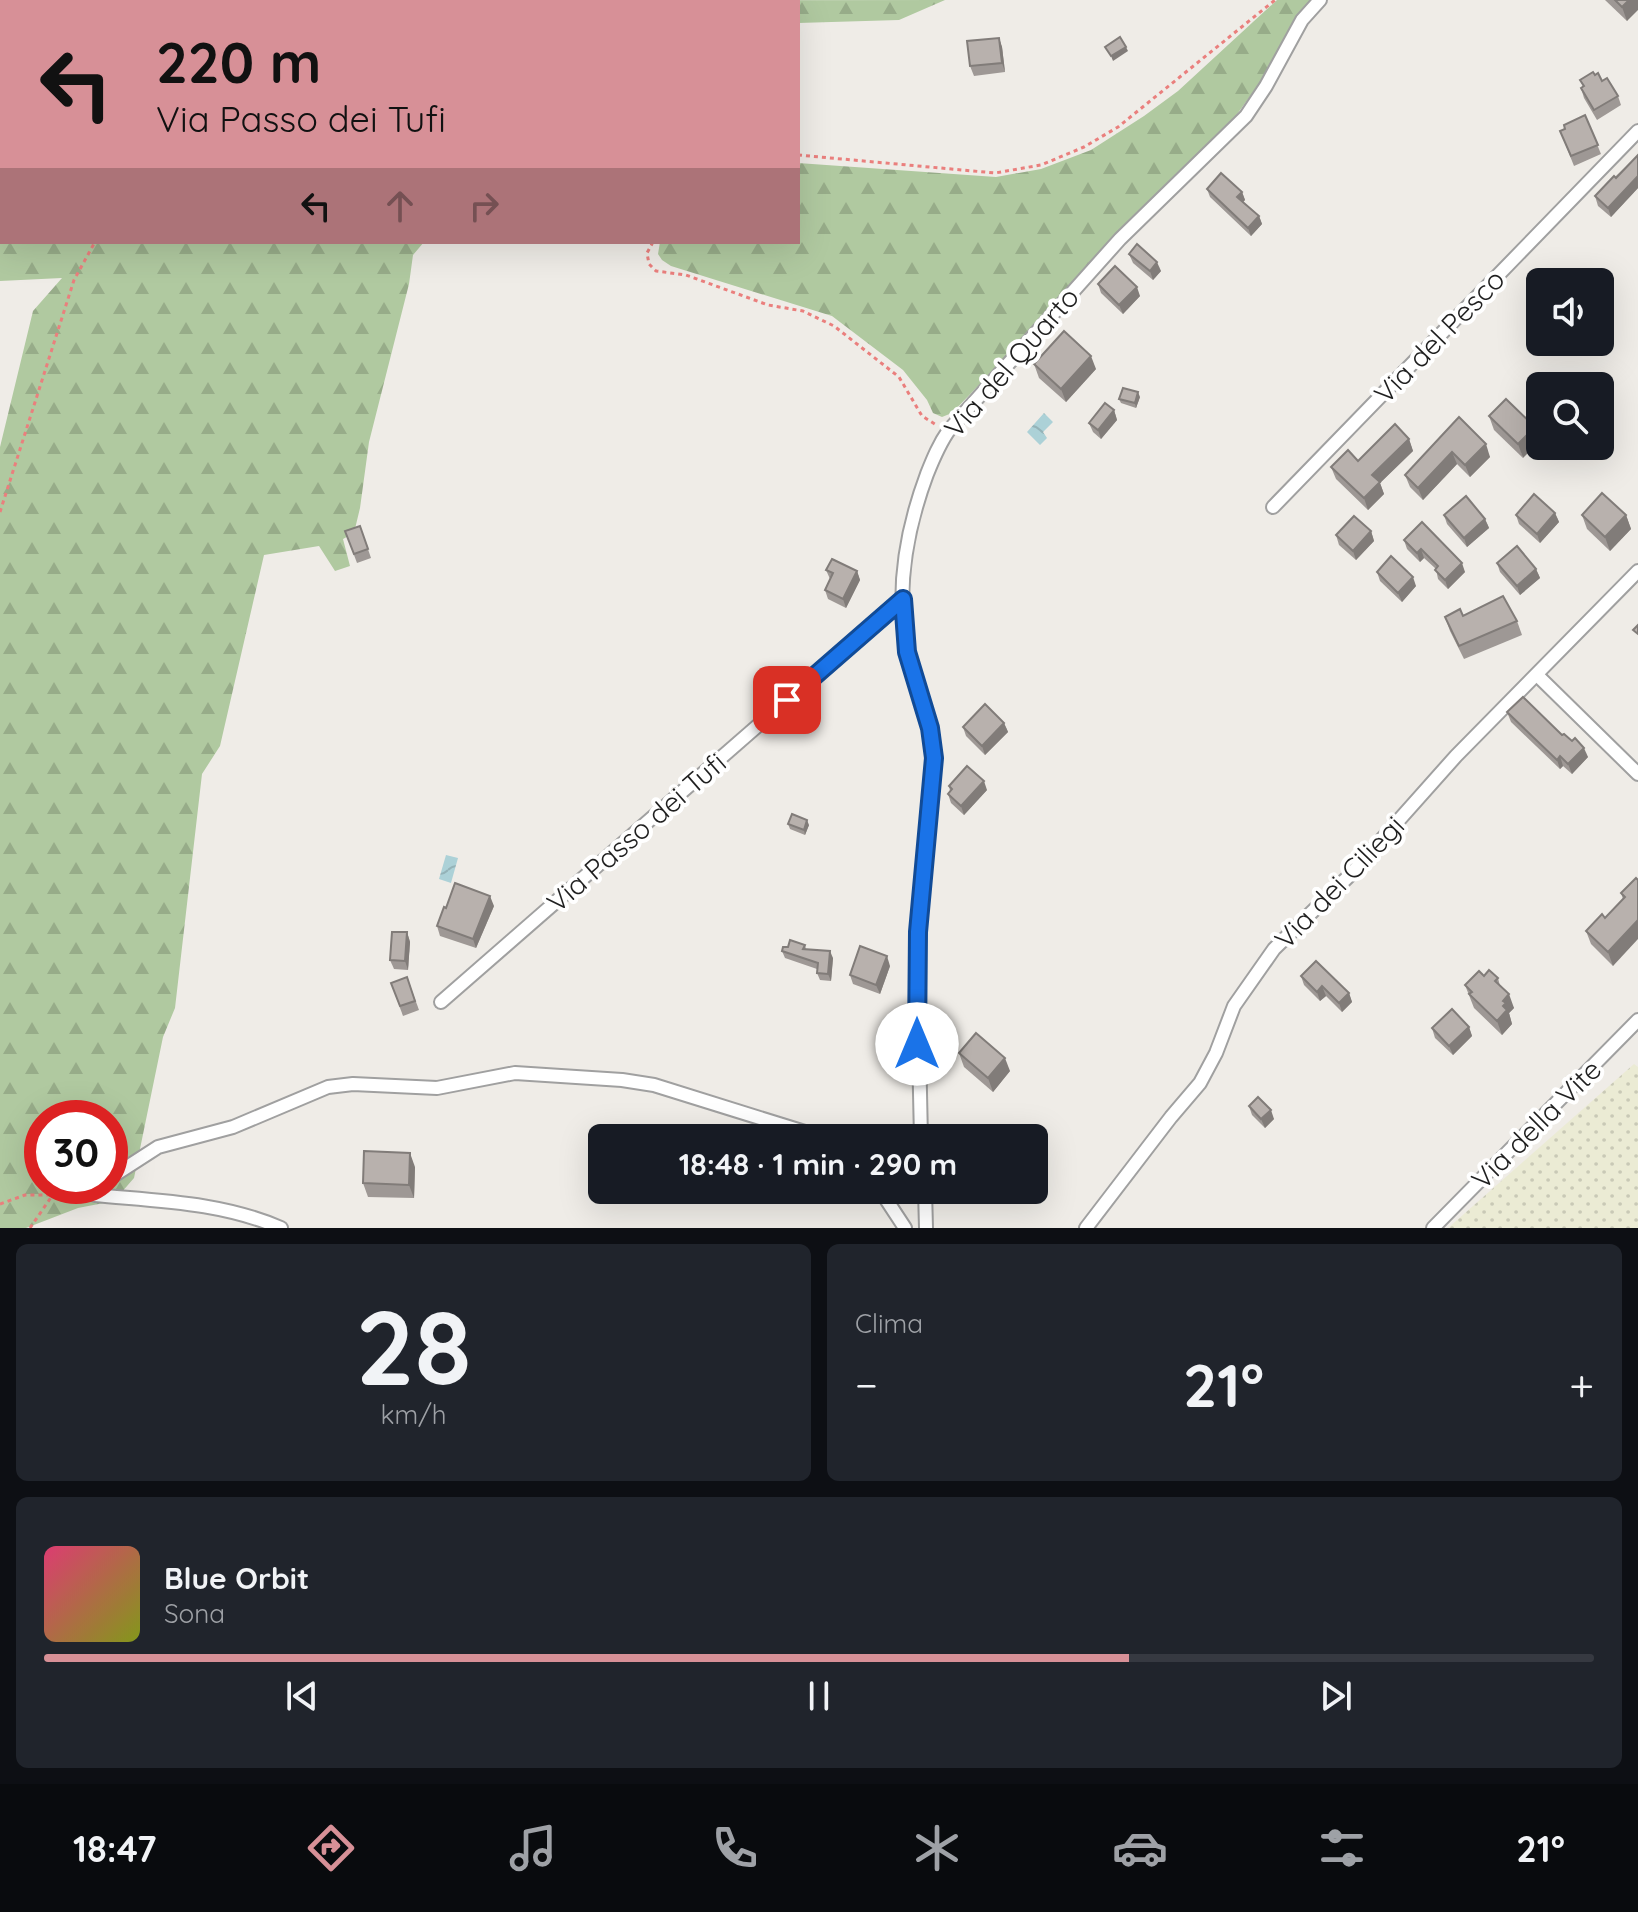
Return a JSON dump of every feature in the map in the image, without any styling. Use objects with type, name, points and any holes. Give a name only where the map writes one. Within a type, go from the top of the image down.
[{"type":"street","name":"Via del Quarto","points":[[921,1124],[917,957],[934,758],[930,728],[907,652],[903,570],[910,524],[936,451],[949,430],[1120,239],[1246,116],[1302,20],[1320,0]]},
{"type":"street","name":"Via del Pesco","points":[[1273,507],[1638,131]]},
{"type":"street","name":"Via dei Ciliegi","points":[[1086,1228],[1200,1083],[1234,1006],[1274,949],[1350,875],[1456,756],[1638,571]]},
{"type":"street","name":"Via Passo dei Tufi","points":[[441,1002],[903,599]]},
{"type":"street","points":[[1537,675],[1638,774]]},
{"type":"street","name":"Via della Vite","points":[[1433,1228],[1638,1020]]},
{"type":"street","points":[[128,1166],[158,1147],[233,1127],[328,1087],[353,1084],[437,1088],[515,1073],[654,1085],[779,1124]]},
{"type":"street","points":[[128,1195],[227,1210],[281,1228]]},
{"type":"street","points":[[889,1204],[905,1228]]},
{"type":"street","points":[[925,1204],[926,1228]]},
{"type":"path","points":[[800,155],[995,173],[1041,165],[1084,147],[1118,127],[1275,0]]},
{"type":"path","points":[[0,512],[74,280],[94,244]]},
{"type":"path","points":[[652,244],[647,253],[649,264],[656,271],[686,275],[768,305],[803,311],[834,326],[899,377],[926,420],[949,430]]},
{"type":"path","points":[[0,1204],[24,1195]]},
{"type":"path","points":[[30,1228],[46,1204]]},
{"type":"green space","points":[[800,0],[945,0],[899,20],[800,23]]},
{"type":"green space","points":[[1277,0],[1316,0],[1227,128],[952,413],[942,417],[933,413],[927,400],[903,370],[832,316],[671,266],[658,254],[660,244],[800,244],[800,163],[996,177],[1041,169],[1091,150],[1178,91]]},
{"type":"green space","points":[[0,244],[422,244],[413,255],[409,284],[369,442],[354,533],[343,539],[350,566],[335,571],[319,546],[264,555],[220,746],[202,774],[175,1008],[163,1037],[134,1178],[128,1185],[128,1100],[24,1100],[24,1204],[99,1204],[78,1208],[26,1228],[0,1228],[0,447],[33,311],[62,278],[0,281]]},
{"type":"green space","points":[[1634,1064],[1638,1067],[1638,1228],[1448,1228]]},
{"type":"water","points":[[1044,413],[1053,422],[1043,432],[1047,438],[1040,445],[1027,432]]},
{"type":"water","points":[[446,855],[458,858],[451,883],[439,879]]},
{"type":"building","points":[[1615,0],[1629,0],[1622,7]]},
{"type":"building","points":[[1120,37],[1126,47],[1111,56],[1105,47]]},
{"type":"building","points":[[999,38],[1002,63],[970,66],[967,41]]},
{"type":"building","points":[[1593,72],[1595,75],[1598,73],[1602,81],[1607,78],[1618,96],[1594,110],[1581,88],[1584,86],[1580,80]]},
{"type":"building","points":[[1585,115],[1598,145],[1571,156],[1560,131],[1565,129],[1564,125]]},
{"type":"building","points":[[1638,155],[1638,176],[1608,208],[1595,196]]},
{"type":"building","points":[[1221,173],[1242,192],[1237,197],[1259,216],[1248,228],[1207,189]]},
{"type":"building","points":[[1137,244],[1157,262],[1150,271],[1129,254]]},
{"type":"building","points":[[1115,266],[1137,287],[1119,305],[1098,284]]},
{"type":"building","points":[[1064,331],[1091,356],[1061,389],[1034,364]]},
{"type":"building","points":[[1123,388],[1138,392],[1135,403],[1119,399]]},
{"type":"building","points":[[1506,399],[1526,418],[1526,436],[1518,444],[1489,416]]},
{"type":"building","points":[[1105,403],[1114,410],[1098,430],[1089,423]]},
{"type":"building","points":[[1459,417],[1486,444],[1465,465],[1452,452],[1418,488],[1405,475]]},
{"type":"building","points":[[1395,424],[1409,439],[1372,475],[1380,482],[1364,498],[1331,467],[1348,450],[1358,461]]},
{"type":"building","points":[[1602,493],[1626,515],[1605,537],[1582,515]]},
{"type":"building","points":[[1534,494],[1555,513],[1537,534],[1516,515]]},
{"type":"building","points":[[1466,496],[1485,519],[1464,538],[1444,515]]},
{"type":"building","points":[[1354,516],[1371,531],[1353,551],[1336,535]]},
{"type":"building","points":[[1422,522],[1462,563],[1445,580],[1435,570],[1438,566],[1421,549],[1417,553],[1404,540]]},
{"type":"building","points":[[360,526],[368,549],[354,554],[345,531]]},
{"type":"building","points":[[1517,546],[1536,569],[1517,586],[1497,563]]},
{"type":"building","points":[[1391,556],[1413,577],[1398,593],[1377,572]]},
{"type":"building","points":[[832,559],[857,571],[843,599],[825,590],[833,573],[826,570]]},
{"type":"building","points":[[1503,596],[1517,621],[1459,646],[1445,617],[1460,609],[1463,616]]},
{"type":"building","points":[[1523,697],[1562,735],[1572,741],[1575,738],[1584,748],[1568,764],[1560,756],[1557,760],[1507,712]]},
{"type":"building","points":[[985,704],[1004,723],[982,746],[963,727]]},
{"type":"building","points":[[967,766],[984,781],[961,806],[948,794],[952,789],[949,786]]},
{"type":"building","points":[[792,814],[807,820],[804,830],[788,824]]},
{"type":"building","points":[[1636,878],[1638,920],[1608,952],[1586,931],[1602,914],[1605,918],[1625,897],[1621,893]]},
{"type":"building","points":[[455,883],[490,896],[473,939],[437,926]]},
{"type":"building","points":[[392,932],[407,932],[405,961],[390,960]]},
{"type":"building","points":[[790,940],[805,945],[803,949],[830,951],[828,974],[817,973],[818,963],[782,951],[783,947],[788,947]]},
{"type":"building","points":[[860,946],[887,956],[876,985],[850,975]]},
{"type":"building","points":[[1316,961],[1349,993],[1339,1003],[1322,986],[1317,992],[1301,976]]},
{"type":"building","points":[[1489,970],[1498,978],[1495,981],[1509,994],[1503,1001],[1507,1010],[1497,1021],[1469,994],[1472,992],[1465,985],[1479,971],[1484,976]]},
{"type":"building","points":[[407,977],[415,1001],[400,1006],[391,983]]},
{"type":"building","points":[[1452,1009],[1469,1027],[1449,1046],[1432,1028]]},
{"type":"building","points":[[976,1033],[1005,1058],[988,1078],[959,1053]]},
{"type":"building","points":[[1258,1097],[1271,1110],[1261,1119],[1249,1106]]},
{"type":"building","points":[[364,1151],[410,1153],[409,1185],[363,1183]]},
{"type":"route","points":[[787,700],[903,599],[907,652],[930,728],[934,758],[918,932],[917,1044]]}]
